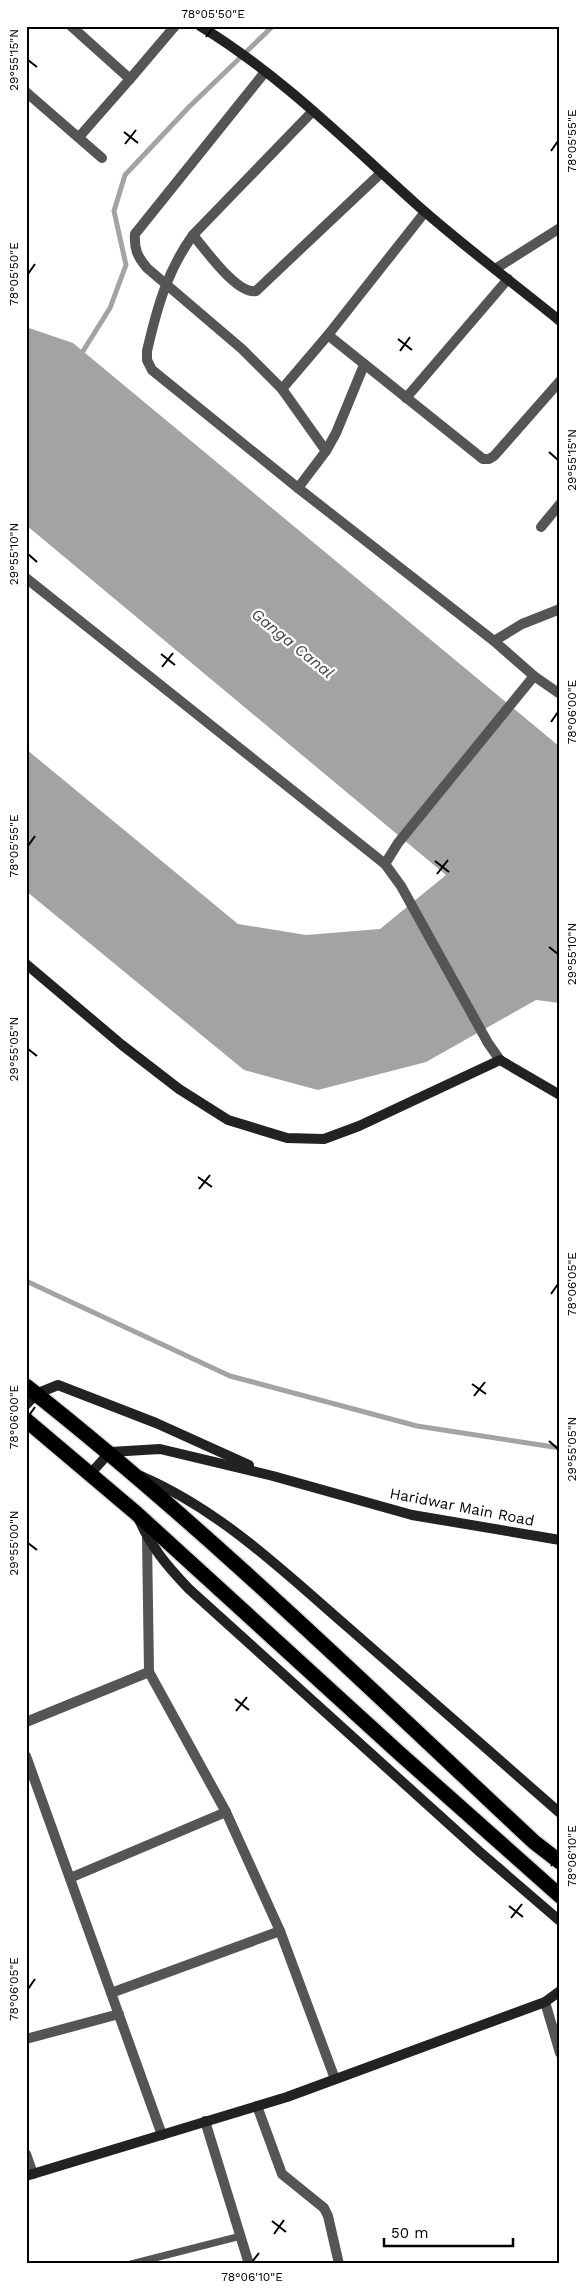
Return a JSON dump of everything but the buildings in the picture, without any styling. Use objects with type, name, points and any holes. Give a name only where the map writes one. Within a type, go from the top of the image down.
[{"type":"highway","points":[[31,1390],[135,1473],[221,1550],[534,1842],[560,1862]]},
{"type":"highway","points":[[26,1420],[136,1513],[398,1752],[560,1896]]},
{"type":"street","points":[[71,26],[130,79]]},
{"type":"street","points":[[78,137],[175,26]]},
{"type":"street","points":[[200,26],[252,61],[313,111],[425,212],[560,321]]},
{"type":"street","points":[[264,72],[135,234],[134,245],[137,257],[166,285],[242,349],[282,389],[326,451]]},
{"type":"street","points":[[26,92],[102,158]]},
{"type":"street","points":[[313,111],[193,235],[176,258],[166,285],[147,351],[147,360],[152,370],[298,488],[494,641],[534,676],[560,694]]},
{"type":"street","points":[[193,235],[234,282],[249,291],[256,291],[381,173]]},
{"type":"street","points":[[282,389],[328,336],[425,212]]},
{"type":"street","points":[[495,269],[560,228]]},
{"type":"street","points":[[406,398],[508,279]]},
{"type":"street","points":[[328,336],[476,456],[489,459],[560,381]]},
{"type":"street","points":[[298,488],[326,451],[336,434],[364,364]]},
{"type":"street","points":[[541,527],[560,504]]},
{"type":"street","points":[[26,578],[385,864],[401,886],[488,1043],[500,1060],[560,1095]]},
{"type":"street","points":[[494,641],[522,624],[560,609]]},
{"type":"street","points":[[385,864],[398,843],[519,697],[534,676]]},
{"type":"street","points":[[26,964],[122,1045],[180,1089],[228,1120],[287,1138],[324,1139],[456,1082],[500,1060]]},
{"type":"street","name":"Haridwar Main Road","points":[[26,1405],[31,1390],[58,1385],[156,1423],[273,1476]]},
{"type":"street","name":"Haridwar Main Road","points":[[110,1452],[160,1449],[273,1476],[412,1515],[560,1540]]},
{"type":"street","points":[[91,1473],[110,1452]]},
{"type":"street","points":[[135,1473],[171,1489],[206,1510],[261,1551],[560,1813]]},
{"type":"street","points":[[136,1513],[147,1538],[161,1559],[188,1589],[481,1853],[560,1921]]},
{"type":"street","points":[[147,1538],[148,1672],[226,1812],[280,1931],[335,2079]]},
{"type":"street","points":[[26,1722],[148,1672]]},
{"type":"street","points":[[26,1756],[162,2135]]},
{"type":"street","points":[[70,1878],[226,1812]]},
{"type":"street","points":[[111,1992],[280,1931]]},
{"type":"street","points":[[26,2154],[30,2175],[162,2135],[257,2106],[335,2079],[546,2002],[560,1991]]},
{"type":"street","points":[[546,2002],[560,2053]]},
{"type":"street","points":[[26,2039],[119,2014]]},
{"type":"street","points":[[257,2106],[282,2174],[324,2208],[328,2216],[339,2264]]},
{"type":"street","points":[[205,2121],[250,2264]]},
{"type":"lane","points":[[131,2264],[241,2236]]},
{"type":"water","name":"Ganga Canal","points":[[26,327],[73,343],[560,747],[560,1003],[536,1000],[426,1062],[318,1090],[244,1070],[26,891],[26,749],[238,924],[306,935],[380,929],[446,875],[26,525]]},
{"type":"waterway","points":[[80,356],[110,308],[126,265],[114,211],[125,175],[189,107],[273,26]]},
{"type":"waterway","points":[[26,1281],[230,1376],[417,1426],[560,1448]]}]
